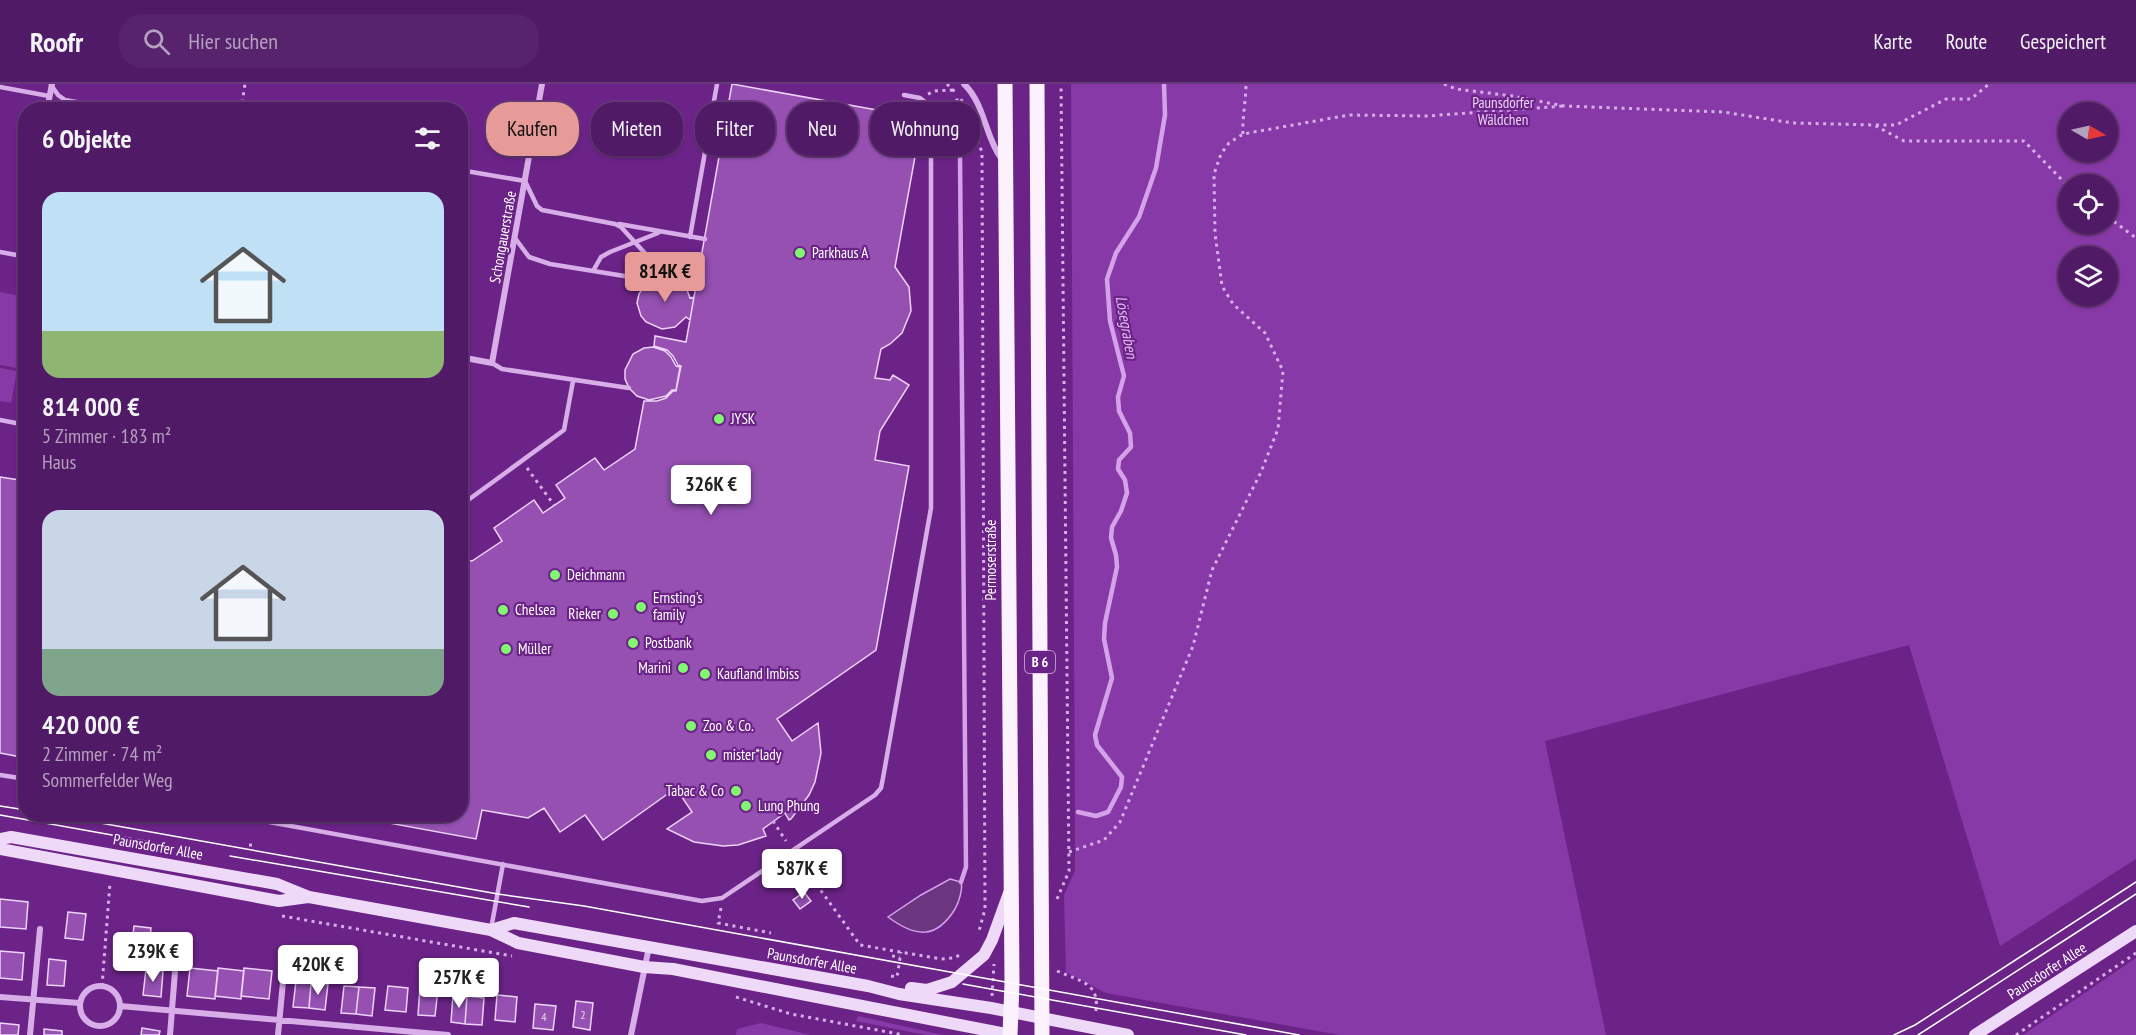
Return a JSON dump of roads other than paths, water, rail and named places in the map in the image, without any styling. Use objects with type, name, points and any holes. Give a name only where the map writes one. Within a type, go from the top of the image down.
[{"type":"main road","name":"Permoserstraße","points":[[1005,84],[1010,1035]]},
{"type":"main road","name":"B 6","points":[[1036,84],[1042,1035]]},
{"type":"main road","name":"Paunsdorfer Allee","points":[[0,838],[11,837],[162,862],[277,884],[309,897],[491,930],[518,943],[645,967],[673,969],[1010,1035]]},
{"type":"main road","name":"Paunsdorfer Allee","points":[[0,849],[279,901],[309,897]]},
{"type":"main road","points":[[868,986],[885,985],[927,990],[952,982],[984,955],[1011,889]]},
{"type":"main road","name":"Paunsdorfer Allee","points":[[491,930],[514,923],[868,986],[899,994],[1011,1011],[1128,1035]]},
{"type":"main road","name":"Paunsdorfer Allee","points":[[1975,1035],[2136,931]]},
{"type":"main road","points":[[952,1024],[963,1035]]},
{"type":"street","name":"Schongauerstraße","points":[[492,363],[542,84]]},
{"type":"street","points":[[964,84],[977,102],[994,148],[1006,164]]},
{"type":"street","points":[[48,102],[52,85]]},
{"type":"street","points":[[468,358],[492,363]]},
{"type":"street","points":[[30,1035],[40,929]]},
{"type":"street","points":[[631,1035],[649,947]]},
{"type":"street","points":[[278,1035],[286,950]]},
{"type":"street","points":[[170,1035],[176,959]]},
{"type":"street","points":[[102,986],[115,993],[120,1006],[115,1021],[100,1027],[90,1025],[84,1020],[79,1010],[79,1003],[82,994],[88,989],[102,986]]},
{"type":"street","points":[[0,997],[79,1003]]},
{"type":"street","points":[[120,1006],[448,1035]]},
{"type":"lane","points":[[690,237],[717,84]]},
{"type":"lane","points":[[52,85],[58,95],[65,100],[76,102]]},
{"type":"lane","points":[[0,87],[49,96]]},
{"type":"lane","points":[[269,822],[702,901],[722,898],[875,795],[881,788],[931,508],[931,107],[920,98],[904,94]]},
{"type":"lane","points":[[468,171],[525,181],[537,206],[542,210],[705,239]]},
{"type":"lane","points":[[615,224],[652,261],[668,265],[684,274],[684,286]]},
{"type":"lane","points":[[593,271],[601,257],[662,232]]},
{"type":"lane","points":[[515,238],[529,256],[550,264],[649,280]]},
{"type":"lane","points":[[0,252],[18,255]]},
{"type":"lane","points":[[492,363],[502,369],[629,388]]},
{"type":"lane","points":[[468,500],[564,430],[573,381]]},
{"type":"lane","points":[[0,420],[18,423]]},
{"type":"lane","points":[[0,774],[18,777]]},
{"type":"lane","points":[[491,930],[503,864]]},
{"type":"waterway","name":"Lösegraben","points":[[1078,812],[1096,816],[1108,812],[1121,787],[1122,777],[1097,745],[1095,735],[1112,678],[1104,639],[1105,623],[1117,567],[1111,538],[1112,527],[1127,493],[1125,480],[1118,469],[1119,460],[1131,447],[1130,433],[1119,411],[1118,397],[1124,376],[1110,321],[1107,279],[1116,253],[1139,217],[1156,168],[1165,115],[1164,84]]},
{"type":"waterway","points":[[960,156],[966,867],[961,882]]},
{"type":"tram line","points":[[0,806],[18,809]]},
{"type":"tram line","points":[[0,815],[18,818]]},
{"type":"tram line","points":[[39,822],[151,842]]},
{"type":"tram line","points":[[95,822],[498,894],[584,906],[1299,1035]]},
{"type":"tram line","points":[[230,856],[529,907]]},
{"type":"tram line","points":[[1894,1035],[1915,1025],[2136,882]]},
{"type":"tram line","points":[[1918,1035],[2136,894]]},
{"type":"tram line","points":[[963,984],[1246,1035]]},
{"type":"place","name":"Parkhaus A","points":[[800,253]]},
{"type":"place","name":"JYSK","points":[[719,419]]},
{"type":"place","name":"Deichmann","points":[[555,575]]},
{"type":"place","name":"Ernsting's family","points":[[641,607]]},
{"type":"place","name":"Chelsea","points":[[503,610]]},
{"type":"place","name":"Rieker","points":[[613,614]]},
{"type":"place","name":"Postbank","points":[[633,643]]},
{"type":"place","name":"Müller","points":[[506,649]]},
{"type":"place","name":"Marini","points":[[683,668]]},
{"type":"place","name":"Kaufland Imbiss","points":[[705,674]]},
{"type":"place","name":"Zoo & Co.","points":[[691,726]]},
{"type":"place","name":"mister*lady","points":[[711,755]]},
{"type":"place","name":"Tabac & Co","points":[[736,791]]},
{"type":"place","name":"Lung Phung","points":[[746,806]]},
{"type":"park label","name":"Paunsdorfer Wäldchen","points":[[1503,112]]}]
